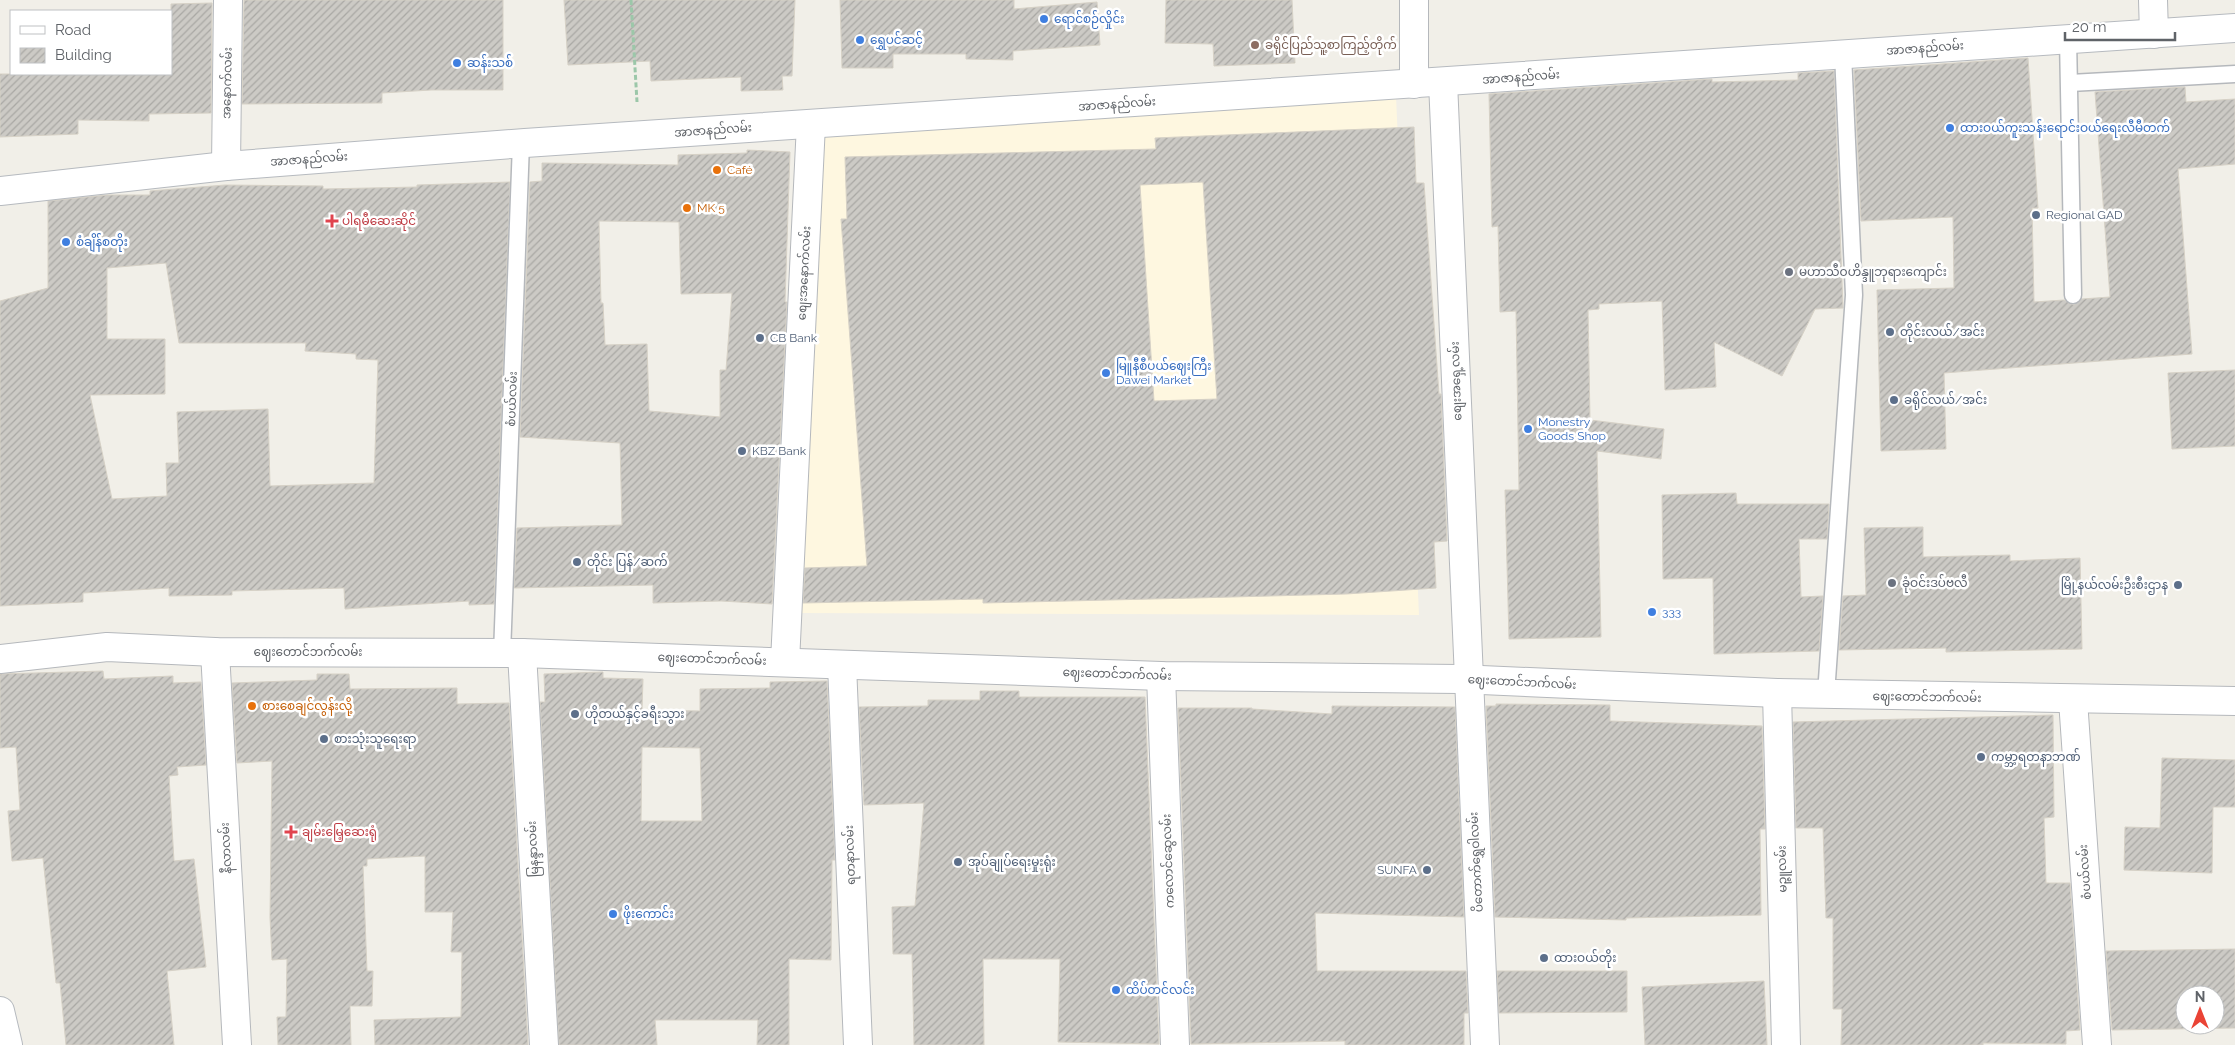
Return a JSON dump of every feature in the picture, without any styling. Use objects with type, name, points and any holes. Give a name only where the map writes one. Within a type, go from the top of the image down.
[{"type":"street","name":"အနောက်လမ်း","points":[[226,166],[228,0]]},
{"type":"street","points":[[1414,0],[1414,84]]},
{"type":"street","points":[[2153,0],[2154,34]]},
{"type":"street","name":"အာဇာနည်လမ်း","points":[[0,191],[226,166],[521,143],[2235,28]]},
{"type":"street","name":"စျေးအရှေ့လမ်း","points":[[1443,82],[1468,680]]},
{"type":"street","name":"စျေးအနောက်လမ်း","points":[[785,662],[811,124]]},
{"type":"street","name":"ဈေးတောင်ဘက်လမ်း","points":[[0,659],[107,647],[214,652],[512,654],[1161,676],[1468,680],[1778,693],[2073,700],[2235,701]]},
{"type":"street","name":"နီလာလမ်း","points":[[214,652],[237,1045]]},
{"type":"street","name":"မြနန္ဒာလမ်း","points":[[512,654],[544,1045]]},
{"type":"street","name":"ရတနာလမ်း","points":[[842,665],[858,1045]]},
{"type":"street","name":"ကလောင်ဆွေလမ်း","points":[[1161,676],[1175,1045]]},
{"type":"street","name":"ပိတောက်ရွှေဝါလမ်း","points":[[1468,680],[1485,1045]]},
{"type":"street","name":"မဉ္ဇူလမ်း","points":[[1778,693],[1786,1045]]},
{"type":"street","name":"စံပယ်လမ်း","points":[[2073,700],[2097,1045]]},
{"type":"street","points":[[0,1011],[8,1045]]},
{"type":"lane","points":[[2068,38],[2073,295]]},
{"type":"lane","points":[[1826,694],[1854,295],[1844,54]]},
{"type":"lane","points":[[2070,83],[2235,74]]},
{"type":"lane","name":"စံပယ်လမ်း","points":[[512,654],[521,143]]},
{"type":"path","points":[[631,0],[640,135]]},
{"type":"shaded area","name":"မြူနီစီပယ်ဈေးကြီး Dawei Market","points":[[1396,96],[1419,615],[793,613],[816,133]]},
{"type":"building","points":[[244,0],[503,0],[503,90],[431,90],[382,93],[382,103],[242,104]]},
{"type":"building","points":[[564,0],[795,0],[792,76],[782,76],[783,90],[741,91],[741,77],[651,81],[650,61],[568,65]]},
{"type":"building","points":[[840,0],[1014,0],[1014,9],[1097,2],[1100,45],[1013,51],[1013,60],[966,59],[966,54],[893,54],[893,68],[842,68]]},
{"type":"building","points":[[1166,0],[1292,0],[1295,63],[1214,66],[1213,44],[1165,43]]},
{"type":"building","points":[[212,3],[211,113],[149,114],[149,121],[78,120],[78,134],[0,137],[0,74],[172,75],[171,4]]},
{"type":"building","points":[[2028,58],[2038,208],[2032,208],[2034,302],[2064,300],[2074,305],[2082,299],[2110,297],[2095,92],[2185,87],[2186,102],[2235,99],[2235,164],[2178,169],[2192,354],[1944,373],[1946,449],[1881,451],[1877,290],[1954,288],[1953,217],[1861,221],[1854,70]]},
{"type":"building","points":[[1834,71],[1843,308],[1815,309],[1782,376],[1714,342],[1716,387],[1665,390],[1662,301],[1599,304],[1599,309],[1588,310],[1590,420],[1664,429],[1661,459],[1597,451],[1601,637],[1509,639],[1505,490],[1519,490],[1516,311],[1500,312],[1498,226],[1492,227],[1489,94],[1712,79],[1712,82],[1798,80],[1798,73]]},
{"type":"building","name":"မြူနီစီပယ်ဈေးကြီး Dawei Market","points":[[1414,127],[1416,183],[1424,183],[1439,394],[1441,394],[1447,541],[1434,542],[1436,588],[1346,594],[983,603],[983,599],[803,603],[805,568],[867,566],[841,219],[847,219],[845,157],[1156,149],[1155,138]],"holes":[[[1203,182],[1217,399],[1154,401],[1140,185]]]},
{"type":"building","points":[[747,150],[790,152],[785,302],[787,302],[772,604],[721,601],[653,603],[653,585],[514,588],[517,528],[622,525],[620,443],[520,437],[530,182],[542,181],[542,163],[678,165],[678,155],[747,153]],"holes":[[[599,221],[679,222],[681,294],[732,293],[726,370],[720,370],[720,417],[649,411],[647,344],[605,345],[603,303],[601,303]]]},
{"type":"building","points":[[510,182],[494,604],[469,605],[469,601],[345,609],[344,588],[232,591],[232,595],[169,596],[169,588],[83,593],[83,602],[0,606],[0,301],[48,288],[48,201],[107,195],[150,195],[150,191],[225,185],[323,186],[323,189],[417,187],[417,185]],"holes":[[[166,263],[179,343],[306,343],[305,351],[356,354],[356,359],[378,360],[374,483],[270,486],[268,409],[177,412],[179,463],[166,463],[167,496],[112,499],[90,395],[165,394],[165,339],[107,339],[107,268]]]},
{"type":"building","points":[[2235,370],[2235,446],[2172,449],[2168,373]]},
{"type":"building","points":[[1736,493],[1737,504],[1829,504],[1827,539],[1799,539],[1801,597],[1823,596],[1819,651],[1714,654],[1713,578],[1663,579],[1662,495]]},
{"type":"building","points":[[1923,527],[1923,557],[2010,555],[2010,561],[2080,558],[2082,649],[1946,652],[1946,648],[1839,650],[1843,596],[1866,595],[1864,528]]},
{"type":"building","points":[[103,671],[104,679],[173,676],[173,683],[201,682],[206,765],[177,767],[178,775],[169,776],[174,861],[194,859],[206,967],[167,971],[174,1045],[66,1045],[60,983],[56,983],[43,858],[12,861],[8,811],[20,810],[16,747],[0,748],[0,674]]},
{"type":"building","points":[[603,672],[603,678],[643,679],[642,710],[700,711],[700,689],[770,688],[770,682],[827,681],[835,860],[832,860],[831,960],[789,959],[789,1045],[757,1045],[758,1020],[655,1020],[657,1045],[559,1045],[540,702],[545,702],[544,674]],"holes":[[[642,747],[700,748],[702,821],[641,821]]]},
{"type":"building","points":[[317,674],[349,674],[350,689],[457,688],[457,704],[509,703],[528,1045],[375,1045],[374,1020],[461,1017],[462,952],[451,952],[453,912],[425,912],[425,856],[367,859],[367,866],[363,866],[367,971],[373,971],[372,1006],[350,1006],[351,1045],[278,1045],[277,1017],[286,1017],[287,959],[272,960],[270,917],[272,761],[237,763],[232,683],[317,680]]},
{"type":"building","points":[[980,691],[1019,691],[1019,697],[1145,697],[1159,1044],[1058,1042],[1060,959],[983,959],[984,1045],[914,1045],[912,954],[893,954],[892,907],[915,906],[924,803],[864,805],[859,707],[928,706],[928,700],[980,700]]},
{"type":"building","points":[[1496,704],[1610,705],[1610,721],[1762,726],[1765,829],[1760,829],[1761,915],[1626,918],[1626,920],[1495,917],[1486,706],[1496,706]]},
{"type":"building","points":[[1332,706],[1455,707],[1464,917],[1315,913],[1317,971],[1466,971],[1468,1013],[1464,1013],[1464,1045],[1345,1045],[1345,1041],[1191,1044],[1178,708],[1252,708],[1332,714]]},
{"type":"building","points":[[2053,715],[2054,817],[2044,818],[2046,883],[2070,883],[2080,1030],[2066,1031],[2066,1044],[1841,1045],[1842,1009],[1833,1009],[1833,918],[1826,918],[1823,828],[1796,828],[1793,722]]},
{"type":"building","points":[[2162,758],[2235,760],[2235,807],[2213,807],[2212,873],[2124,870],[2125,827],[2160,828]]},
{"type":"building","points":[[2235,949],[2235,1028],[2225,1028],[2225,985],[2175,985],[2175,1029],[2112,1030],[2106,951]]},
{"type":"building","points":[[1497,971],[1627,971],[1627,1012],[1499,1013]]},
{"type":"building","points":[[1764,981],[1767,1045],[1645,1045],[1642,987]]},
{"type":"place","name":"ရောင်စဉ်လှိုင်း","points":[[1044,19]]},
{"type":"place","name":"ရွှေပင်ဆင့်","points":[[860,40]]},
{"type":"place","name":"ခရိုင်ပြည်သူ့စာကြည့်တိုက်","points":[[1255,45]]},
{"type":"place","name":"ဆန်းသစ်","points":[[457,63]]},
{"type":"place","name":"ထားဝယ်ကူးသန်းရောင်းဝယ်ရေးလီမီတက်","points":[[1950,128]]},
{"type":"place","name":"Café","points":[[717,170]]},
{"type":"place","name":"MK 5","points":[[687,208]]},
{"type":"place","name":"Regional GAD","points":[[2036,215]]},
{"type":"place","name":"ပါရမီဆေးဆိုင်","points":[[332,221]]},
{"type":"place","name":"စံချိန်စတိုး","points":[[66,242]]},
{"type":"place","name":"မဟာသီဝဟိန္ဒူဘုရားကျောင်း","points":[[1789,272]]},
{"type":"place","name":"တိုင်းလယ်/အင်း","points":[[1890,332]]},
{"type":"place","name":"CB Bank","points":[[760,338]]},
{"type":"place","name":"မြူနီစီပယ်ဈေးကြီး Dawei Market","points":[[1106,373]]},
{"type":"place","name":"ခရိုင်လယ်/အင်း","points":[[1894,400]]},
{"type":"place","name":"Monestry Goods Shop","points":[[1528,429]]},
{"type":"place","name":"KBZ Bank","points":[[742,451]]},
{"type":"place","name":"တိုင်း ပြန်/ဆက်","points":[[577,562]]},
{"type":"place","name":"ခုံဝင်းဒပ်ဗလီ","points":[[1892,583]]},
{"type":"place","name":"မြို့နယ်လမ်းဦးစီးဌာန","points":[[2178,585]]},
{"type":"place","name":"333","points":[[1652,612]]},
{"type":"place","name":"စားစေချင်လွန်းလို့","points":[[252,706]]},
{"type":"place","name":"ဟိုတယ်နှင့်ခရီးသွား","points":[[575,714]]},
{"type":"place","name":"စားသုံးသူရေးရာ","points":[[324,739]]},
{"type":"place","name":"ကမ္ဘာ့ရတနာဘဏ်","points":[[1981,757]]},
{"type":"place","name":"ချမ်းမြေ့ဆေးရုံ","points":[[291,832]]},
{"type":"place","name":"အုပ်ချုပ်ရေးမှုးရုံး","points":[[958,862]]},
{"type":"place","name":"SUNFA","points":[[1427,870]]},
{"type":"place","name":"ဖိုးကောင်း","points":[[613,914]]},
{"type":"place","name":"ထားဝယ်တိုး","points":[[1544,958]]},
{"type":"place","name":"ထိပ်တင်လင်း","points":[[1116,990]]}]
